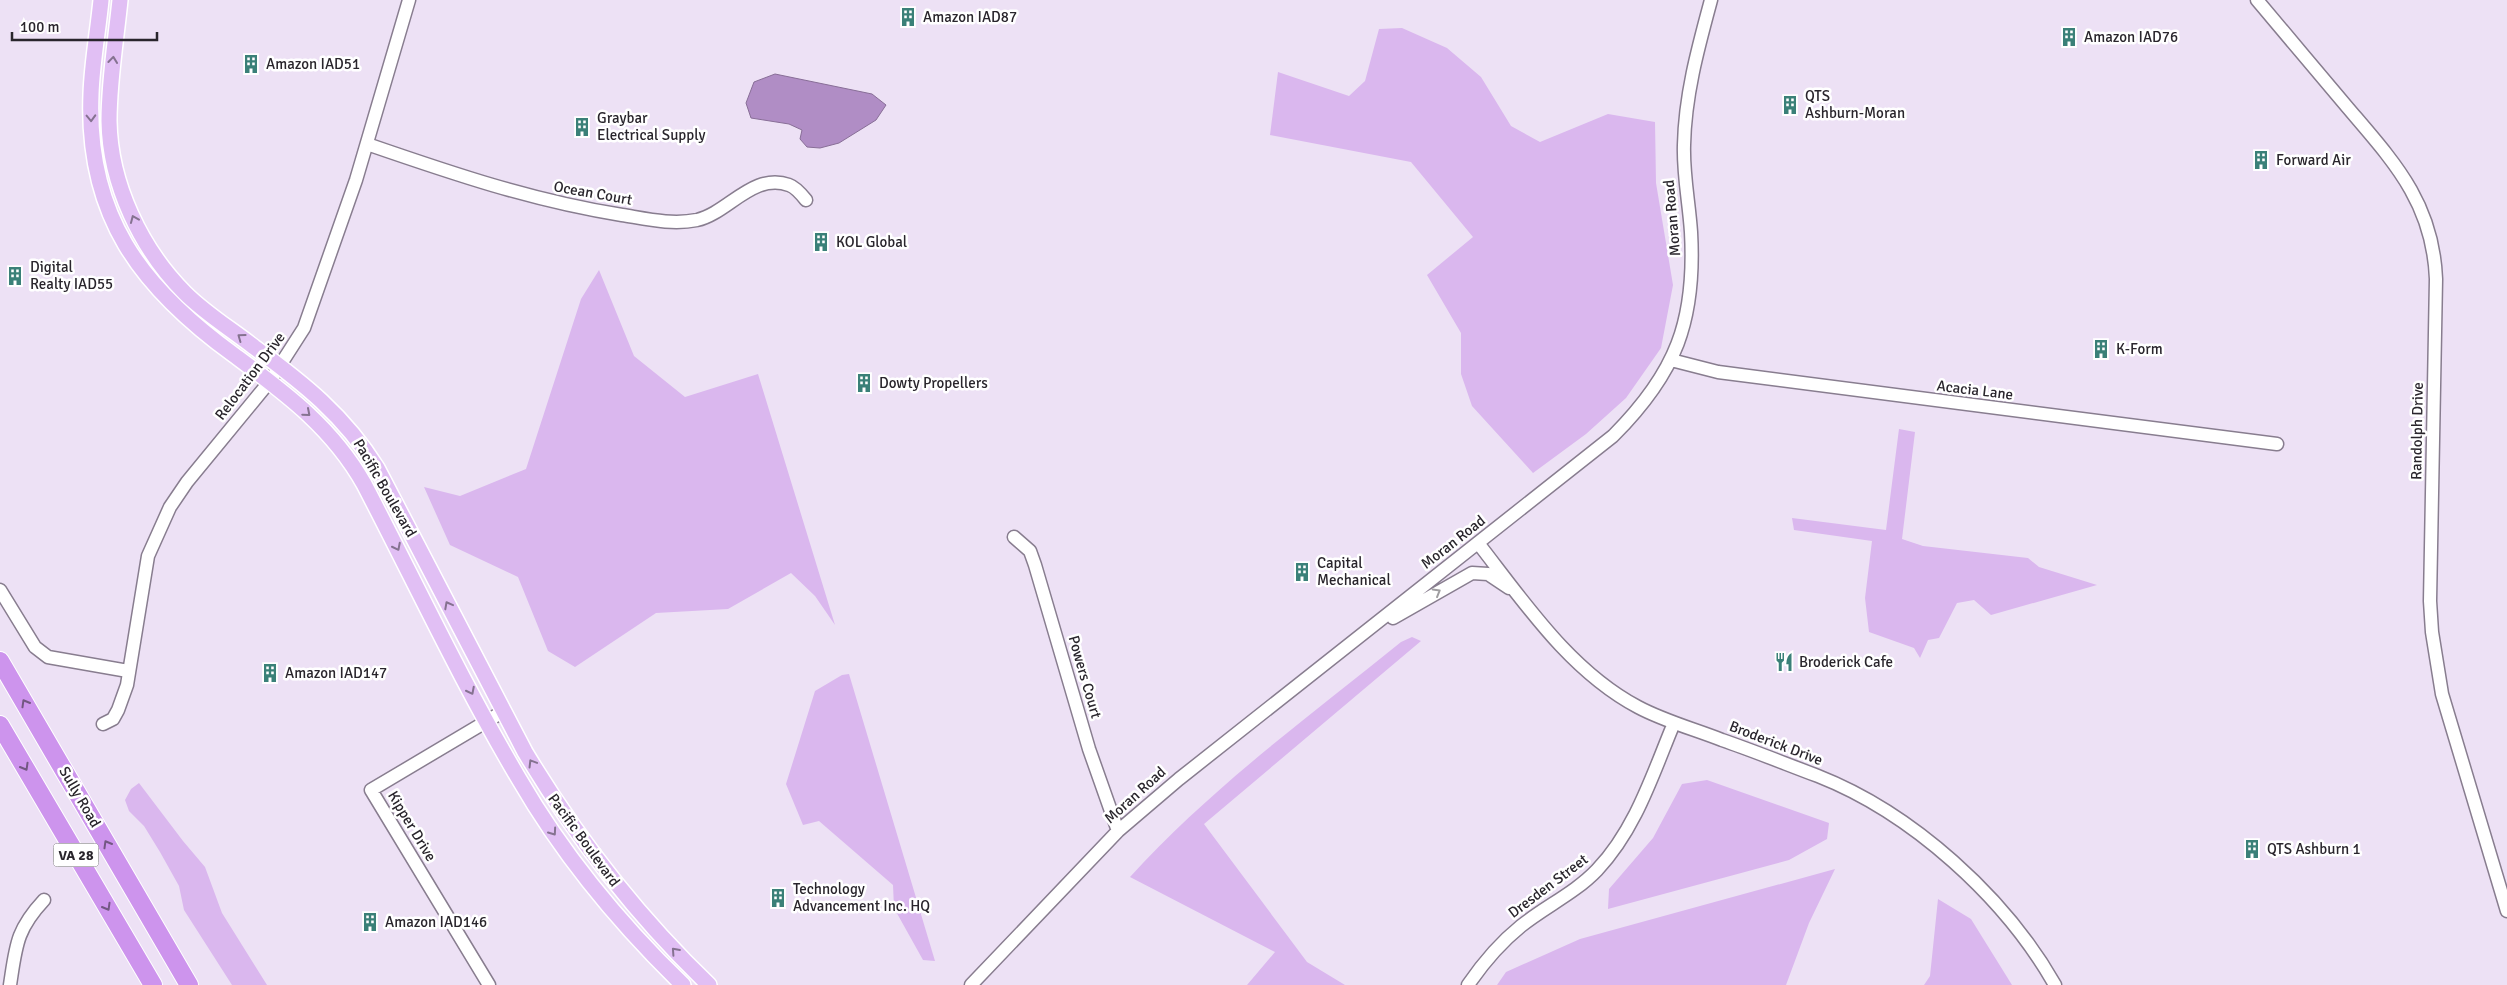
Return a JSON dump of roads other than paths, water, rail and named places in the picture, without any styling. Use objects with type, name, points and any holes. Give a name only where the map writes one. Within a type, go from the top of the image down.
[{"type":"highway","name":"Sully Road","points":[[0,661],[189,985]]},
{"type":"highway","name":"VA 28","points":[[0,725],[153,985]]},
{"type":"highway","points":[[141,901],[199,985]]},
{"type":"main road","name":"Pacific Boulevard","points":[[101,0],[91,94],[92,142],[101,187],[114,221],[136,263],[155,288],[197,329],[270,382],[327,431],[356,471],[519,780],[569,855],[633,933],[683,985]]},
{"type":"main road","name":"Pacific Boulevard","points":[[120,0],[110,94],[109,122],[115,166],[135,223],[157,260],[187,295],[280,366],[332,410],[362,444],[377,468],[504,711],[550,794],[589,849],[639,911],[685,962],[709,985]]},
{"type":"street","name":"Relocation Drive","points":[[103,724],[113,719],[126,685],[148,556],[158,532],[186,482],[270,382],[298,339],[307,321],[366,144],[409,0]]},
{"type":"street","name":"Moran Road","points":[[971,985],[1118,831],[1227,739],[1613,436],[1655,389],[1672,360],[1684,323],[1691,278],[1691,231],[1684,174],[1686,106],[1711,0]]},
{"type":"street","name":"Randolph Drive","points":[[2257,0],[2396,164],[2416,196],[2428,225],[2436,279],[2430,591],[2432,632],[2442,694],[2507,911]]},
{"type":"street","name":"Ocean Court","points":[[366,144],[514,193],[569,207],[672,223],[698,220],[718,211],[737,196],[757,186],[774,183],[790,185],[806,200]]},
{"type":"street","name":"Acacia Lane","points":[[1672,360],[1718,372],[2277,444]]},
{"type":"street","name":"Powers Court","points":[[1014,537],[1030,550],[1036,565],[1089,749],[1118,831]]},
{"type":"street","name":"Broderick Drive","points":[[1478,543],[1546,628],[1590,673],[1638,707],[1674,723],[1819,777],[1852,792],[1886,812],[1942,853],[2019,930],[2055,985]]},
{"type":"street","points":[[1350,643],[1467,575],[1476,572],[1488,574],[1518,594]]},
{"type":"street","points":[[0,590],[35,647],[48,657],[128,671]]},
{"type":"street","name":"Kipper Drive","points":[[490,985],[371,790],[504,711]]},
{"type":"street","name":"Dresden Street","points":[[1468,985],[1494,950],[1521,926],[1582,884],[1608,859],[1638,810],[1674,723]]},
{"type":"street","points":[[10,985],[18,936],[31,914],[44,900]]},
{"type":"place","name":"Amazon IAD87","points":[[908,17]]},
{"type":"place","name":"Amazon IAD76","points":[[2069,37]]},
{"type":"place","name":"Amazon IAD51","points":[[251,64]]},
{"type":"place","name":"QTS Ashburn-Moran","points":[[1790,105]]},
{"type":"place","name":"Graybar Electrical Supply","points":[[582,127]]},
{"type":"place","name":"Forward Air","points":[[2261,160]]},
{"type":"place","name":"KOL Global","points":[[821,242]]},
{"type":"place","name":"Digital Realty IAD55","points":[[15,276]]},
{"type":"place","name":"K-Form","points":[[2101,349]]},
{"type":"place","name":"Dowty Propellers","points":[[864,383]]},
{"type":"place","name":"Capital Mechanical","points":[[1302,572]]},
{"type":"place","name":"Broderick Cafe","points":[[1784,662]]},
{"type":"place","name":"Amazon IAD147","points":[[270,673]]},
{"type":"place","name":"QTS Ashburn 1","points":[[2252,849]]},
{"type":"place","name":"Technology Advancement Inc. HQ","points":[[778,898]]},
{"type":"place","name":"Amazon IAD146","points":[[370,922]]}]
